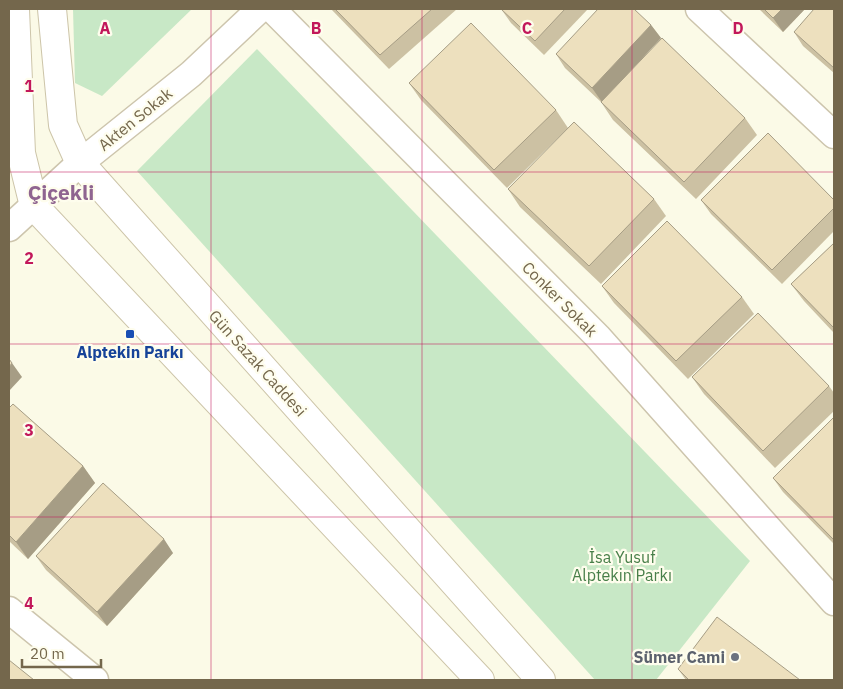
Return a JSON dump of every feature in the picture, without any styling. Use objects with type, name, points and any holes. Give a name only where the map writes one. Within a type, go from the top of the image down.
[{"type":"main road","points":[[15,9],[21,153],[34,206],[480,680]]},
{"type":"main road","name":"Gün Sazak Caddesi","points":[[52,9],[63,125],[80,163],[542,680]]},
{"type":"street","name":"Akten Sokak","points":[[9,228],[80,163],[192,74],[260,9]]},
{"type":"street","name":"Conker Sokak","points":[[272,9],[598,337],[834,602]]},
{"type":"street","points":[[699,9],[834,135]]},
{"type":"street","points":[[9,610],[95,680]]},
{"type":"green space","points":[[73,9],[192,9],[102,96],[75,83]]},
{"type":"green space","name":"İsa Yusuf Alptekin Parkı","points":[[257,49],[750,561],[656,680],[595,680],[137,171]]},
{"type":"building","points":[[335,9],[432,9],[380,55]]},
{"type":"building","points":[[501,9],[565,9],[535,41]]},
{"type":"building","points":[[598,9],[634,9],[651,25],[592,88],[556,54]]},
{"type":"building","points":[[764,9],[782,9],[773,18]]},
{"type":"building","points":[[814,9],[834,9],[834,68],[794,32]]},
{"type":"building","points":[[471,23],[556,110],[494,170],[409,83]]},
{"type":"building","points":[[662,38],[745,118],[684,182],[601,102]]},
{"type":"building","points":[[574,122],[654,199],[589,266],[508,189]]},
{"type":"building","points":[[768,133],[834,200],[834,208],[772,270],[701,200]]},
{"type":"building","points":[[667,221],[742,297],[676,361],[602,286]]},
{"type":"building","points":[[834,243],[834,328],[791,284]]},
{"type":"building","points":[[758,313],[829,386],[763,451],[692,377]]},
{"type":"building","points":[[13,404],[83,466],[16,542],[9,535],[9,408]]},
{"type":"building","points":[[834,417],[834,540],[773,478]]},
{"type":"building","points":[[103,483],[164,539],[97,612],[36,556]]},
{"type":"building","points":[[717,617],[800,680],[689,680],[678,669]]},
{"type":"building","points":[[9,660],[34,680],[9,680]]},
{"type":"place","name":"Alptekin Parkı","points":[[130,334]]},
{"type":"place","name":"Sümer Cami","points":[[735,657]]},
{"type":"district","name":"Çiçekli","points":[[61,193]]}]
